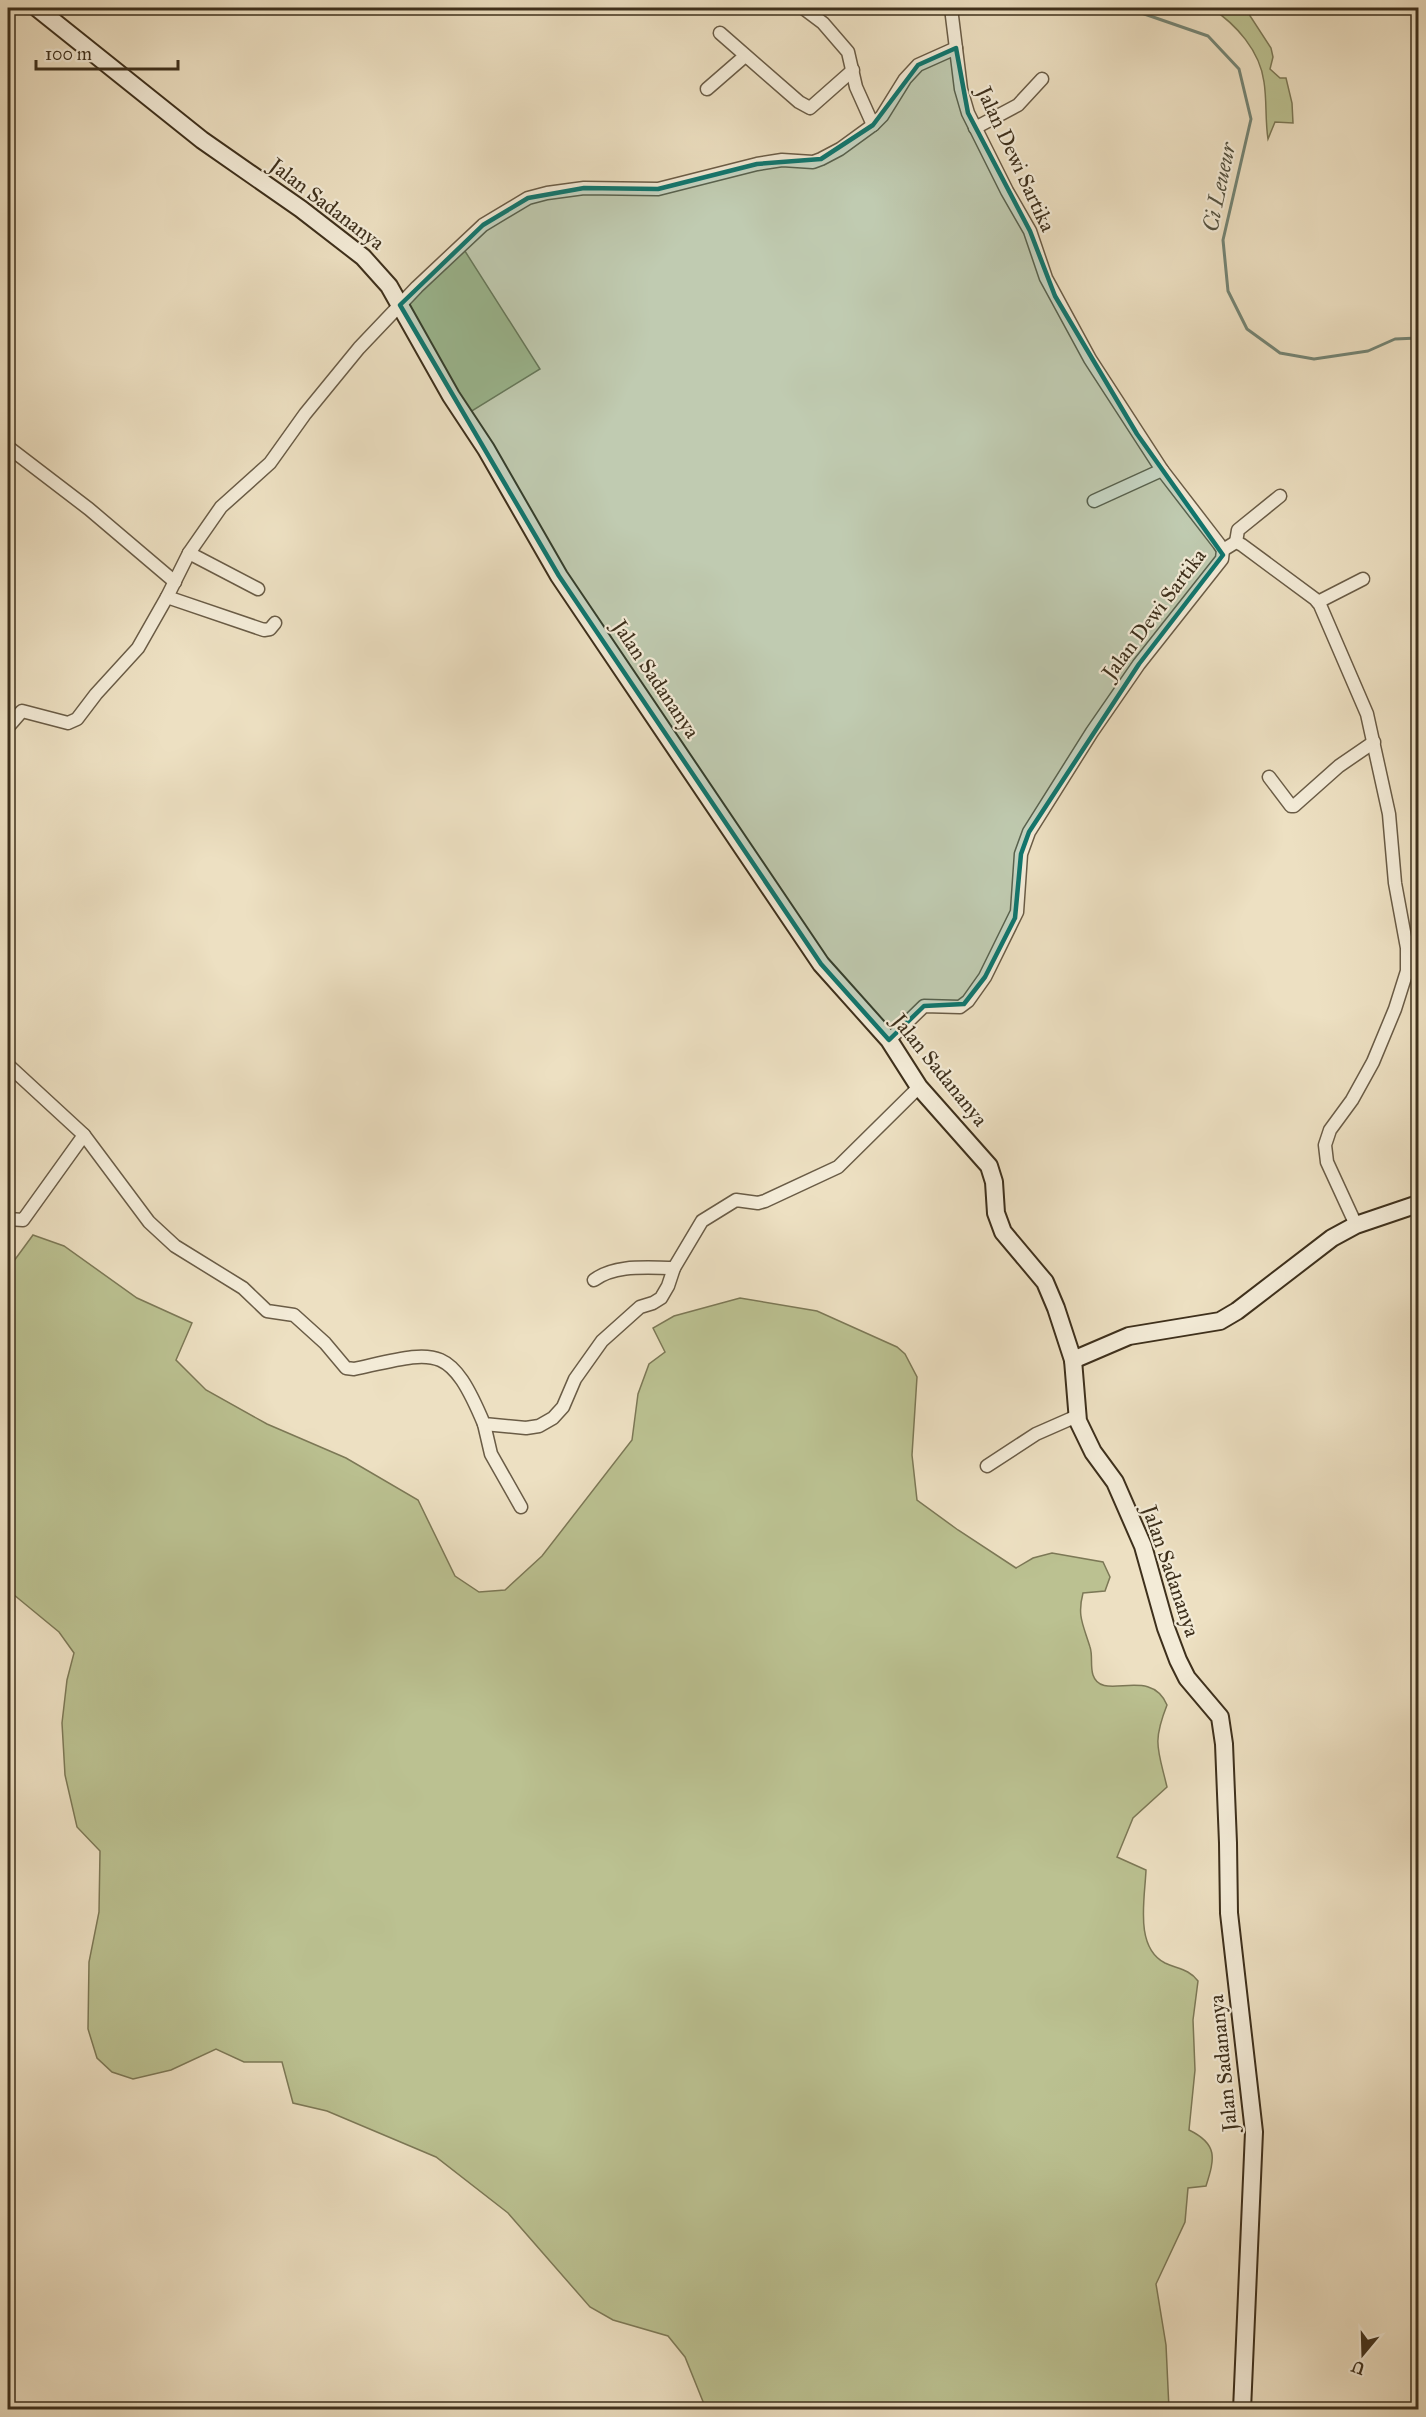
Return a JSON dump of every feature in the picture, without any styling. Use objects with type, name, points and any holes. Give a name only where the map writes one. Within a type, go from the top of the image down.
[{"type":"street","name":"Jalan Sadananya","points":[[37,8],[192,132],[301,209],[363,257],[389,285],[451,396],[486,449],[559,576],[821,964],[889,1040],[919,1087],[989,1166],[994,1182],[996,1213],[999,1222],[1009,1241],[1045,1282],[1056,1308],[1073,1360],[1077,1416],[1093,1452],[1115,1482],[1143,1546],[1166,1628],[1178,1660],[1187,1678],[1218,1713],[1222,1727],[1229,1913],[1254,2132],[1242,2409]]},
{"type":"street","points":[[803,8],[823,23],[848,52],[856,87],[873,126]]},
{"type":"street","name":"Jalan Dewi Sartika","points":[[889,1040],[924,1006],[954,1008],[964,1004],[985,977],[1017,912],[1022,854],[1029,832],[1092,732],[1139,664],[1222,559],[1223,550],[1162,470],[1090,360],[1046,278],[1030,231],[975,128],[961,88],[951,8]]},
{"type":"street","points":[[720,33],[804,106],[810,108],[852,70]]},
{"type":"street","points":[[8,727],[22,711],[63,723],[75,721],[96,693],[138,648],[189,553],[221,507],[270,463],[326,387],[400,305],[483,225],[528,198],[547,193],[584,188],[658,189],[757,164],[782,160],[813,162],[840,149],[873,126],[905,79],[918,65],[956,48]]},
{"type":"street","points":[[707,89],[745,56]]},
{"type":"street","points":[[975,128],[1018,105],[1042,79]]},
{"type":"street","points":[[8,447],[88,509],[175,582]]},
{"type":"street","points":[[1094,501],[1162,470]]},
{"type":"street","points":[[1223,550],[1236,542],[1238,530],[1280,496]]},
{"type":"street","points":[[1236,542],[1242,544],[1318,602],[1366,714],[1389,814],[1395,883],[1407,948],[1407,971],[1395,1009],[1373,1062],[1352,1100],[1326,1138],[1327,1162],[1356,1225]]},
{"type":"street","points":[[189,553],[258,589]]},
{"type":"street","points":[[1318,602],[1363,579]]},
{"type":"street","points":[[167,597],[264,630],[270,629],[276,623]]},
{"type":"street","points":[[1269,777],[1291,806],[1294,806],[1339,766],[1374,742]]},
{"type":"street","points":[[8,1065],[84,1135],[149,1222],[175,1246],[243,1288],[267,1311],[294,1315],[348,1369],[416,1356],[429,1356],[447,1361],[460,1375],[472,1395],[484,1424],[491,1454],[521,1507]]},
{"type":"street","points":[[484,1424],[526,1428],[539,1426],[553,1418],[563,1407],[575,1378],[602,1341],[640,1307],[661,1298],[674,1268],[705,1217],[736,1200],[758,1203],[765,1201],[832,1171],[919,1087]]},
{"type":"street","points":[[8,1219],[23,1220],[84,1135]]},
{"type":"street","points":[[1073,1360],[1138,1333],[1207,1323],[1229,1317],[1322,1245],[1356,1225],[1419,1204]]},
{"type":"street","points":[[594,1280],[602,1274],[628,1268],[674,1268]]},
{"type":"street","points":[[987,1466],[1036,1434],[1077,1416]]},
{"type":"highlighted area","points":[[956,48],[968,113],[1030,231],[1055,296],[1137,434],[1223,555],[1139,664],[1029,832],[1021,854],[1015,918],[985,977],[964,1004],[924,1006],[889,1040],[821,964],[559,576],[400,305],[483,225],[528,198],[584,188],[658,189],[757,164],[821,159],[873,125],[918,65]]},
{"type":"green space","points":[[1211,8],[1245,8],[1271,48],[1273,57],[1270,69],[1280,78],[1286,78],[1292,103],[1293,123],[1275,122],[1268,139],[1264,82],[1258,60],[1238,30]]},
{"type":"green space","points":[[463,248],[540,369],[467,414],[406,302]]},
{"type":"green space","points":[[33,1235],[64,1246],[137,1298],[192,1323],[176,1360],[206,1390],[267,1424],[346,1458],[418,1500],[455,1576],[479,1592],[505,1590],[542,1556],[632,1440],[638,1394],[649,1364],[665,1352],[653,1328],[674,1316],[740,1298],[817,1311],[897,1347],[905,1354],[917,1377],[912,1455],[917,1500],[1016,1568],[1033,1558],[1052,1553],[1103,1562],[1110,1577],[1105,1591],[1083,1593],[1081,1608],[1082,1620],[1091,1650],[1093,1675],[1098,1683],[1106,1686],[1150,1687],[1159,1693],[1167,1705],[1159,1728],[1158,1746],[1167,1787],[1133,1818],[1117,1857],[1146,1870],[1143,1908],[1145,1934],[1155,1956],[1187,1972],[1198,1981],[1193,2020],[1195,2070],[1189,2130],[1209,2146],[1212,2160],[1206,2186],[1188,2188],[1185,2222],[1156,2284],[1166,2345],[1169,2409],[706,2409],[685,2357],[668,2336],[613,2320],[590,2307],[508,2213],[436,2157],[327,2111],[293,2103],[282,2062],[244,2062],[216,2049],[171,2070],[133,2079],[112,2072],[97,2058],[88,2029],[89,1962],[99,1912],[100,1851],[77,1827],[65,1775],[62,1723],[67,1680],[74,1653],[59,1632],[8,1590],[8,1269]]},
{"type":"waterway","name":"Ci Leueur","points":[[1127,8],[1208,36],[1239,69],[1251,119],[1223,240],[1228,291],[1247,329],[1280,353],[1314,359],[1368,351],[1395,339],[1418,338]]}]
